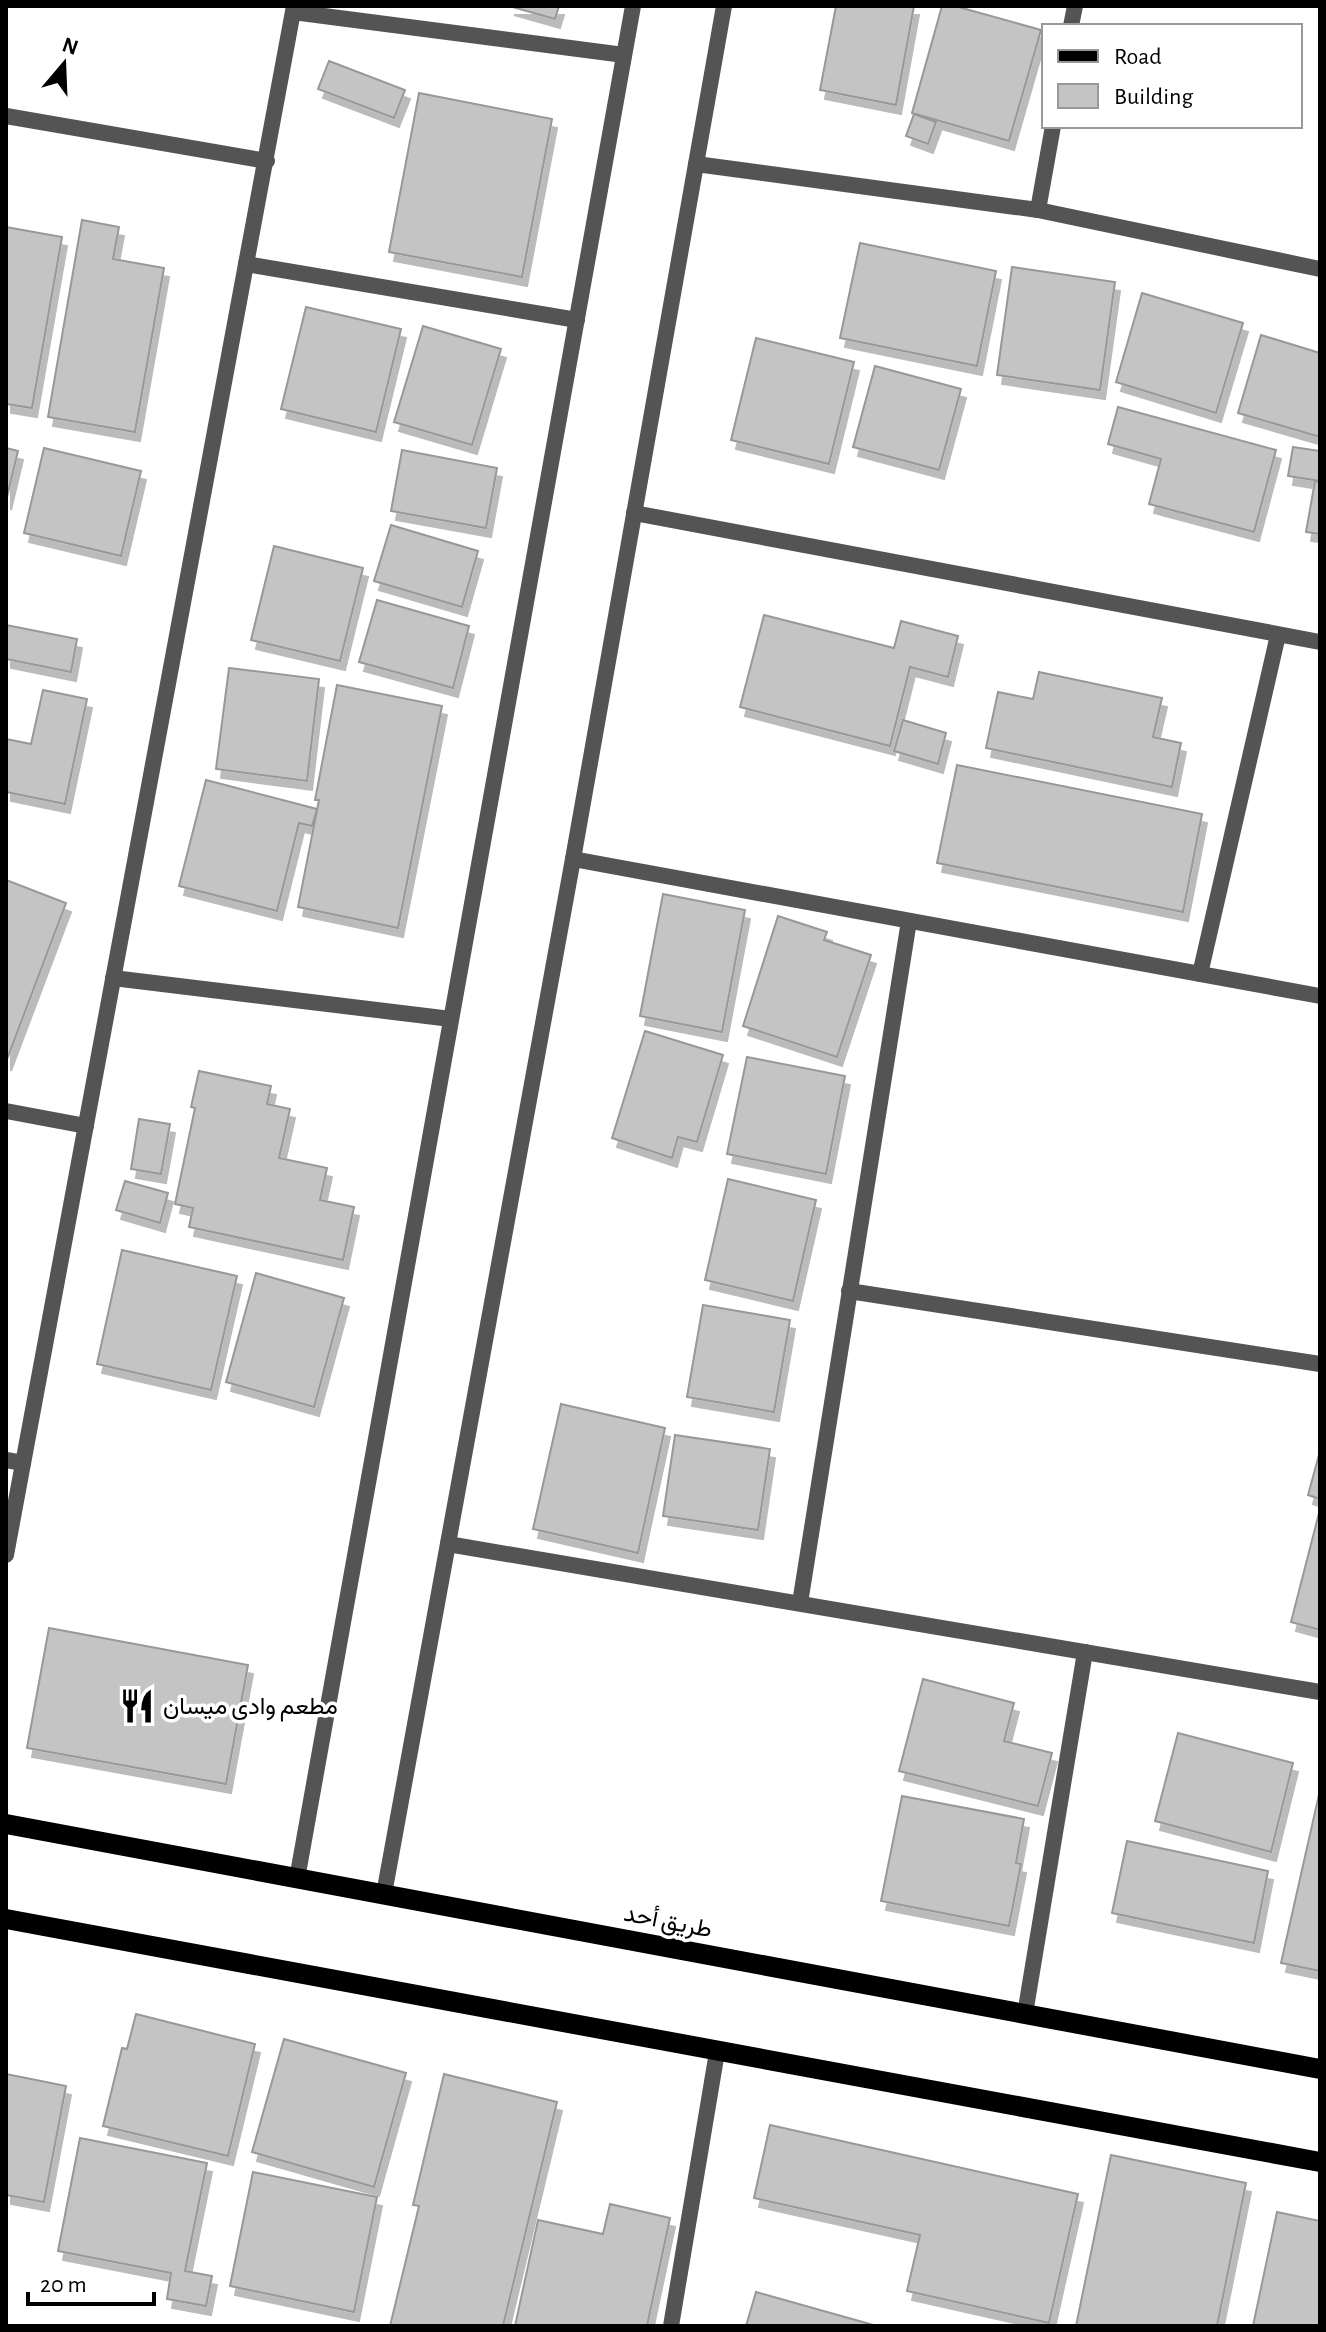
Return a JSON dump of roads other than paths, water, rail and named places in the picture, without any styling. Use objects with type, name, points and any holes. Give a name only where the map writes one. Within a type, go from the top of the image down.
[{"type":"main road","name":"طريق أحد","points":[[6,1824],[1320,2069]]},
{"type":"main road","points":[[6,1919],[1320,2162]]},
{"type":"street","points":[[297,1879],[633,6]]},
{"type":"street","points":[[384,1894],[573,859],[724,6]]},
{"type":"street","points":[[6,1555],[14,1462],[86,1126],[293,9],[624,55]]},
{"type":"street","points":[[6,116],[267,161]]},
{"type":"street","points":[[1038,210],[1053,128]]},
{"type":"street","points":[[696,164],[1038,210],[1320,269]]},
{"type":"street","points":[[246,264],[577,320]]},
{"type":"street","points":[[634,513],[1320,642]]},
{"type":"street","points":[[1200,974],[1278,635]]},
{"type":"street","points":[[573,859],[1320,996]]},
{"type":"street","points":[[800,1603],[909,921]]},
{"type":"street","points":[[113,978],[451,1019]]},
{"type":"street","points":[[6,1111],[86,1126]]},
{"type":"street","points":[[849,1291],[1320,1364]]},
{"type":"street","points":[[448,1544],[1320,1692]]},
{"type":"street","points":[[1025,2014],[1085,1652]]},
{"type":"street","points":[[671,2326],[717,2052]]},
{"type":"place","name":"مطعم وادى ميسان","points":[[137,1706]]}]
